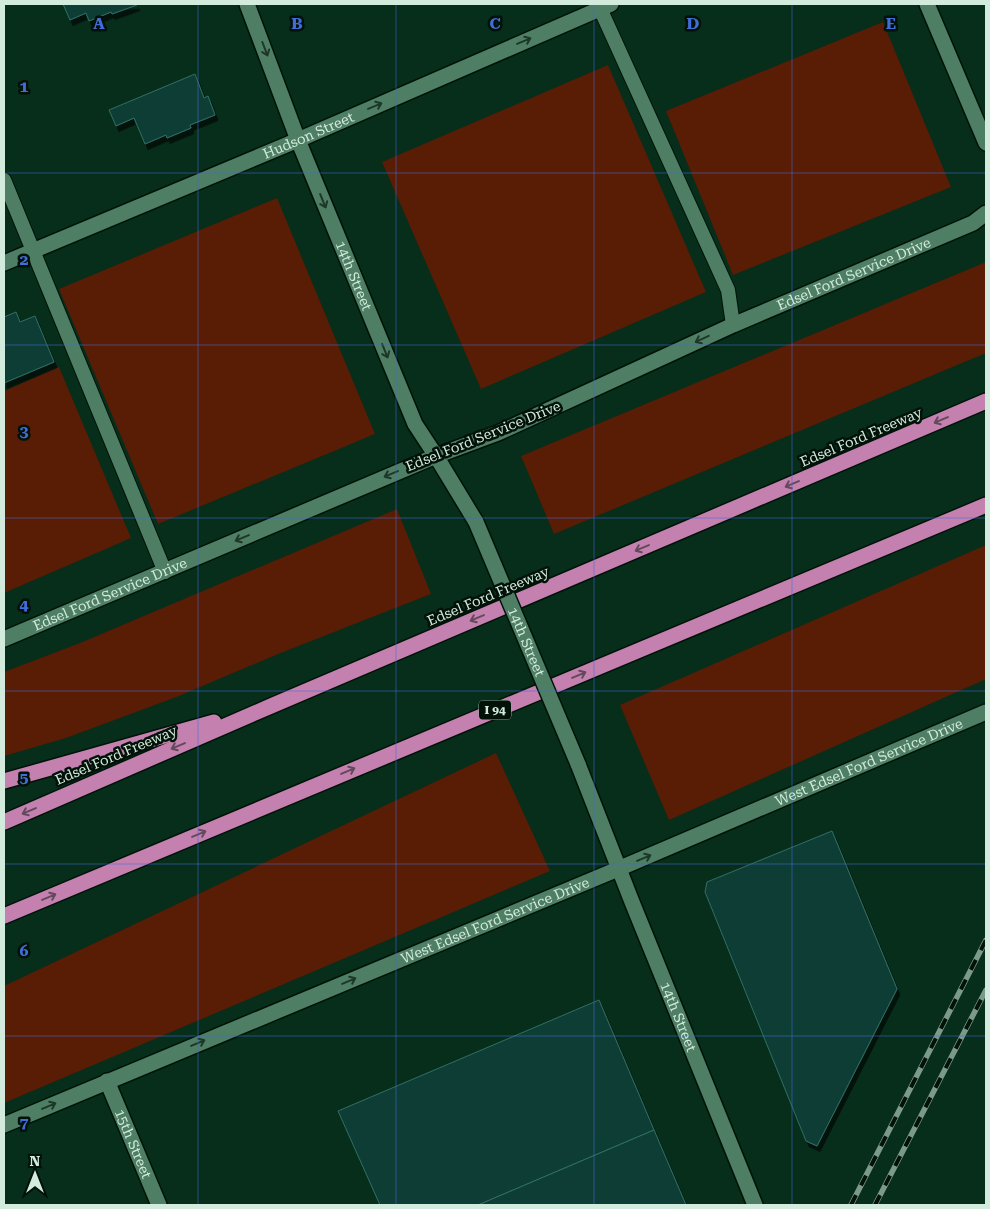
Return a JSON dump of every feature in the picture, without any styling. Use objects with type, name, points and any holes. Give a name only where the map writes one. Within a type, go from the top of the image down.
[{"type":"highway","name":"Edsel Ford Freeway","points":[[4,822],[986,401]]},
{"type":"highway","name":"I 94","points":[[4,916],[986,505]]},
{"type":"highway","points":[[4,781],[271,706]]},
{"type":"highway","points":[[4,923],[27,906]]},
{"type":"street","name":"14th Street","points":[[247,4],[298,140],[414,424],[476,522],[578,764],[618,869],[754,1205]]},
{"type":"street","points":[[927,4],[985,138]]},
{"type":"street","name":"Hudson Street","points":[[4,263],[298,140],[603,5]]},
{"type":"street","name":"Edsel Ford Service Drive","points":[[4,639],[436,456],[498,433],[733,325],[973,223],[986,213]]},
{"type":"street","name":"West Edsel Ford Service Drive","points":[[4,1125],[618,869],[986,712]]},
{"type":"street","name":"15th Street","points":[[107,1081],[159,1205]]},
{"type":"lane","points":[[603,5],[728,290],[733,325]]},
{"type":"lane","points":[[4,180],[165,572]]},
{"type":"shaded area","points":[[883,22],[951,187],[733,275],[666,111]]},
{"type":"shaded area","points":[[608,65],[706,292],[481,389],[382,162]]},
{"type":"shaded area","points":[[277,198],[375,434],[158,524],[59,289]]},
{"type":"shaded area","points":[[986,262],[986,353],[554,534],[521,456]]},
{"type":"shaded area","points":[[59,367],[131,538],[4,593],[4,391]]},
{"type":"shaded area","points":[[397,509],[431,594],[278,654],[179,696],[66,738],[4,756],[4,672],[80,643]]},
{"type":"shaded area","points":[[986,545],[986,679],[669,820],[620,705]]},
{"type":"shaded area","points":[[496,753],[550,871],[4,1103],[4,986]]},
{"type":"building","points":[[63,4],[137,5],[112,14],[111,12],[89,21],[86,13],[70,20]]},
{"type":"building","points":[[195,74],[204,98],[208,96],[215,115],[190,125],[191,128],[167,138],[166,135],[145,144],[134,118],[116,126],[109,110]]},
{"type":"building","points":[[16,312],[20,322],[35,316],[54,362],[4,383],[4,317]]},
{"type":"building","points":[[832,831],[897,989],[817,1146],[806,1141],[705,892],[707,882]]},
{"type":"building","points":[[599,1000],[654,1130],[478,1205],[380,1205],[338,1111]]},
{"type":"building","points":[[654,1130],[686,1205],[478,1205]]},
{"type":"railway","points":[[851,1205],[986,940]]},
{"type":"railway","points":[[875,1205],[986,990]]}]
